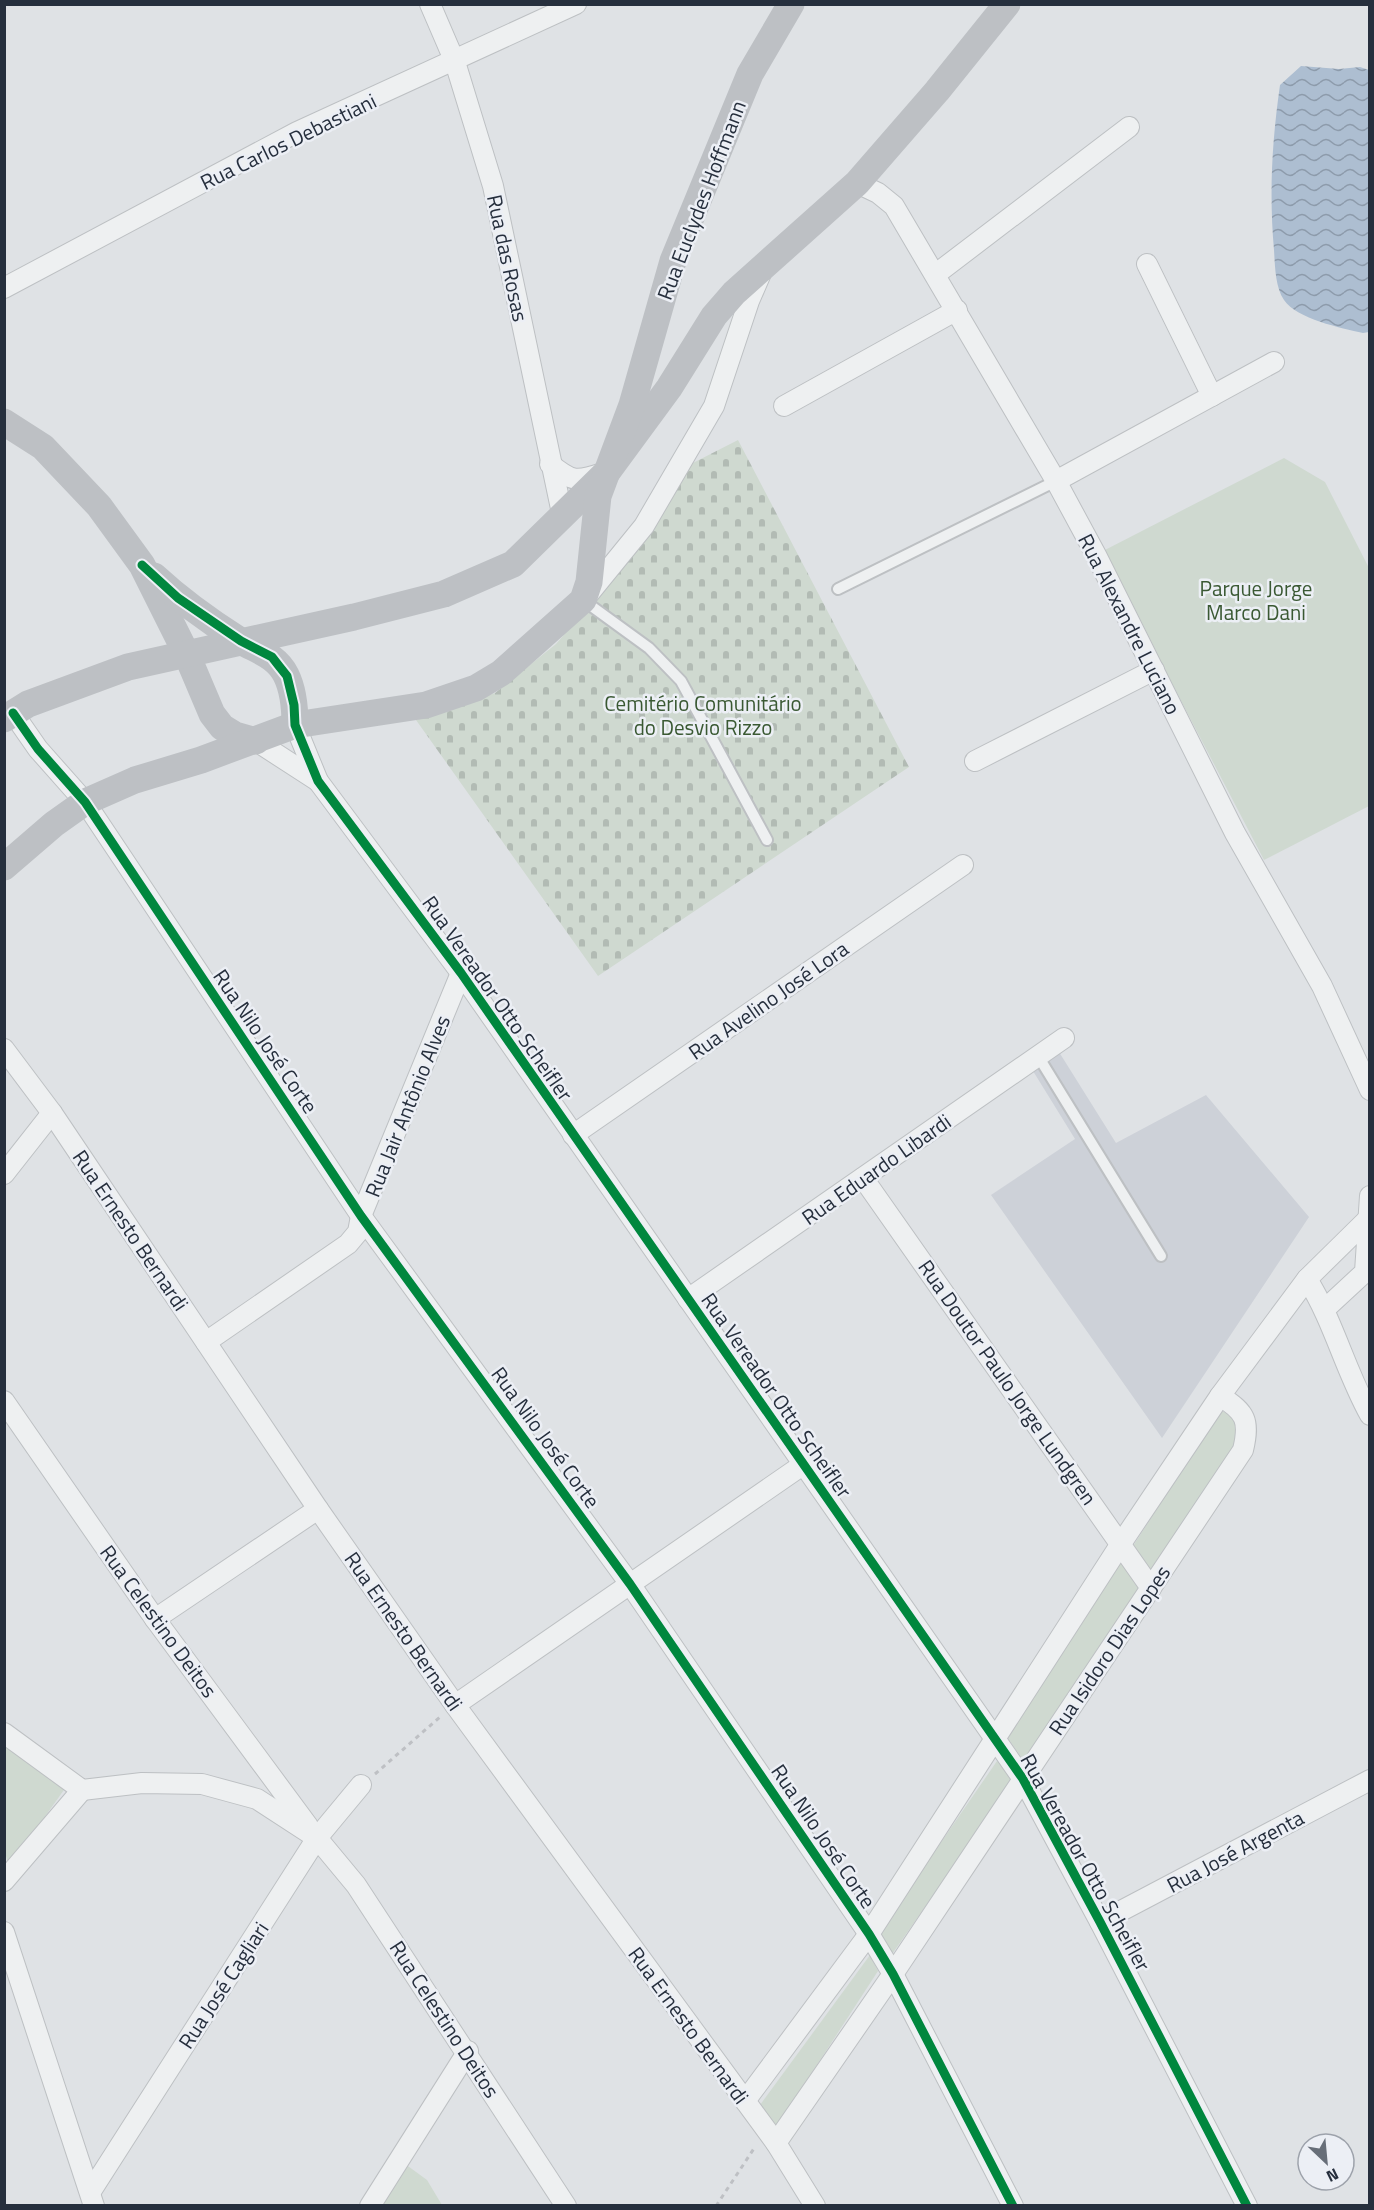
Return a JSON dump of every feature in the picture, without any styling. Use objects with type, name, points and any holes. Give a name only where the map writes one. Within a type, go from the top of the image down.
[{"type":"street","name":"Rua das Rosas","points":[[430,4],[455,62],[493,186],[549,464],[567,514]]},
{"type":"street","name":"Rua Carlos Debastiani","points":[[4,288],[297,132],[455,62],[576,4]]},
{"type":"street","name":"Rua Euclydes Hoffmann","points":[[586,591],[598,496],[632,405],[673,261],[750,74],[791,4]]},
{"type":"street","points":[[9,716],[28,704],[128,667],[354,617],[444,594],[513,564],[567,514],[608,471],[669,388],[714,316],[734,292],[857,183],[937,91],[1007,4]]},
{"type":"street","points":[[936,274],[1129,127]]},
{"type":"street","name":"Rua Alexandre Luciano","points":[[857,183],[878,193],[894,206],[1056,481],[1154,670],[1234,833],[1322,986],[1370,1090]]},
{"type":"street","points":[[1147,264],[1212,396]]},
{"type":"street","points":[[4,867],[54,824],[85,802],[135,780],[256,741],[295,724],[426,705],[476,688],[501,674],[586,591],[644,526],[714,406],[749,301],[764,266]]},
{"type":"street","points":[[784,406],[957,310]]},
{"type":"street","points":[[1056,481],[1274,362]]},
{"type":"street","points":[[4,422],[43,447],[99,506],[142,565]]},
{"type":"street","points":[[549,464],[567,478],[580,481],[608,471]]},
{"type":"street","points":[[567,514],[580,533],[586,591]]},
{"type":"street","name":"Rua Vereador Otto Scheifler","points":[[142,565],[178,598],[240,641],[272,657],[287,676],[294,705],[295,724],[318,781],[461,973],[1023,1779],[1247,2205]]},
{"type":"street","name":"Rua Vereador Otto Scheifler","points":[[142,565],[187,655],[197,683],[222,727],[235,735],[256,741],[318,781]]},
{"type":"street","points":[[975,761],[1154,670]]},
{"type":"street","name":"Rua Nilo José Corte","points":[[9,716],[85,802],[361,1216],[630,1584],[869,1934],[893,1974],[1013,2205]]},
{"type":"street","name":"Rua Avelino José Lora","points":[[573,1135],[963,865]]},
{"type":"street","name":"Rua Jair Antônio Alves","points":[[206,1342],[348,1244],[358,1232],[361,1216],[461,973]]},
{"type":"street","name":"Rua Eduardo Libardi","points":[[688,1299],[1064,1038]]},
{"type":"street","name":"Rua Ernesto Bernardi","points":[[4,1049],[52,1113],[318,1509],[455,1705],[771,2137],[816,2205]]},
{"type":"street","points":[[4,1174],[52,1113]]},
{"type":"street","name":"Rua Doutor Paulo Jorge Lundgren","points":[[863,1178],[1122,1542],[1151,1588]]},
{"type":"street","points":[[1325,1309],[1367,1276],[1370,1196]]},
{"type":"street","points":[[745,2101],[869,1934],[1122,1542],[1221,1396],[1307,1280],[1368,1219]]},
{"type":"street","points":[[1307,1280],[1325,1309],[1344,1364],[1370,1414]]},
{"type":"street","name":"Rua Isidoro Dias Lopes","points":[[771,2137],[893,1974],[1243,1450],[1248,1432],[1244,1415],[1236,1405],[1221,1396]]},
{"type":"street","name":"Rua Celestino Deitos","points":[[4,1401],[155,1619],[317,1838],[356,1885],[468,2051],[566,2205]]},
{"type":"street","points":[[455,1705],[804,1464]]},
{"type":"street","points":[[155,1619],[318,1509]]},
{"type":"street","points":[[4,1733],[82,1790],[4,1881]]},
{"type":"street","name":"Rua José Argenta","points":[[1100,1922],[1370,1780]]},
{"type":"street","name":"Rua Celestino Deitos","points":[[82,1790],[142,1783],[202,1784],[257,1799],[317,1838]]},
{"type":"street","name":"Rua José Cagliari","points":[[92,2198],[317,1838],[361,1785]]},
{"type":"street","points":[[4,1932],[92,2198]]},
{"type":"street","points":[[370,2205],[468,2051]]},
{"type":"lane","points":[[837,589],[1056,481]]},
{"type":"lane","points":[[586,591],[649,648],[681,681],[767,840]]},
{"type":"lane","points":[[1038,1056],[1161,1256]]},
{"type":"path","points":[[361,1785],[455,1705]]},
{"type":"path","points":[[716,2205],[771,2137]]},
{"type":"shaded area","points":[[1059,1052],[1116,1143],[1206,1095],[1309,1217],[1162,1438],[991,1195],[1075,1139],[1033,1071]]},
{"type":"green space","name":"Cemitério Comunitário do Desvio Rizzo","points":[[738,440],[909,767],[598,976],[416,720],[495,693],[556,644],[595,599],[689,465]]},
{"type":"green space","name":"Parque Jorge Marco Dani","points":[[1284,458],[1325,482],[1369,568],[1369,806],[1264,860],[1103,551]]},
{"type":"green space","points":[[1220,1411],[1236,1415],[1244,1432],[1154,1574],[1133,1546]]},
{"type":"green space","points":[[1120,1559],[1145,1589],[1028,1767],[1005,1734]]},
{"type":"green space","points":[[5,1742],[66,1787],[9,1867],[5,1852]]},
{"type":"green space","points":[[997,1761],[1015,1778],[890,1957],[880,1931]]},
{"type":"green space","points":[[870,1955],[878,1971],[776,2128],[760,2105]]},
{"type":"green space","points":[[401,2161],[427,2180],[442,2205],[372,2206]]},
{"type":"water","points":[[1301,66],[1339,69],[1360,67],[1369,70],[1369,332],[1363,333],[1332,325],[1299,312],[1284,300],[1277,282],[1272,229],[1272,188],[1277,106],[1280,85]]},
{"type":"cycle path","points":[[142,565],[178,598],[241,641],[272,657],[287,676],[294,705],[295,725],[318,781],[461,973],[1023,1779],[1247,2206]]},
{"type":"cycle path","points":[[13,713],[38,749],[85,802],[361,1216],[630,1584],[869,1934],[893,1974],[1013,2206]]}]
